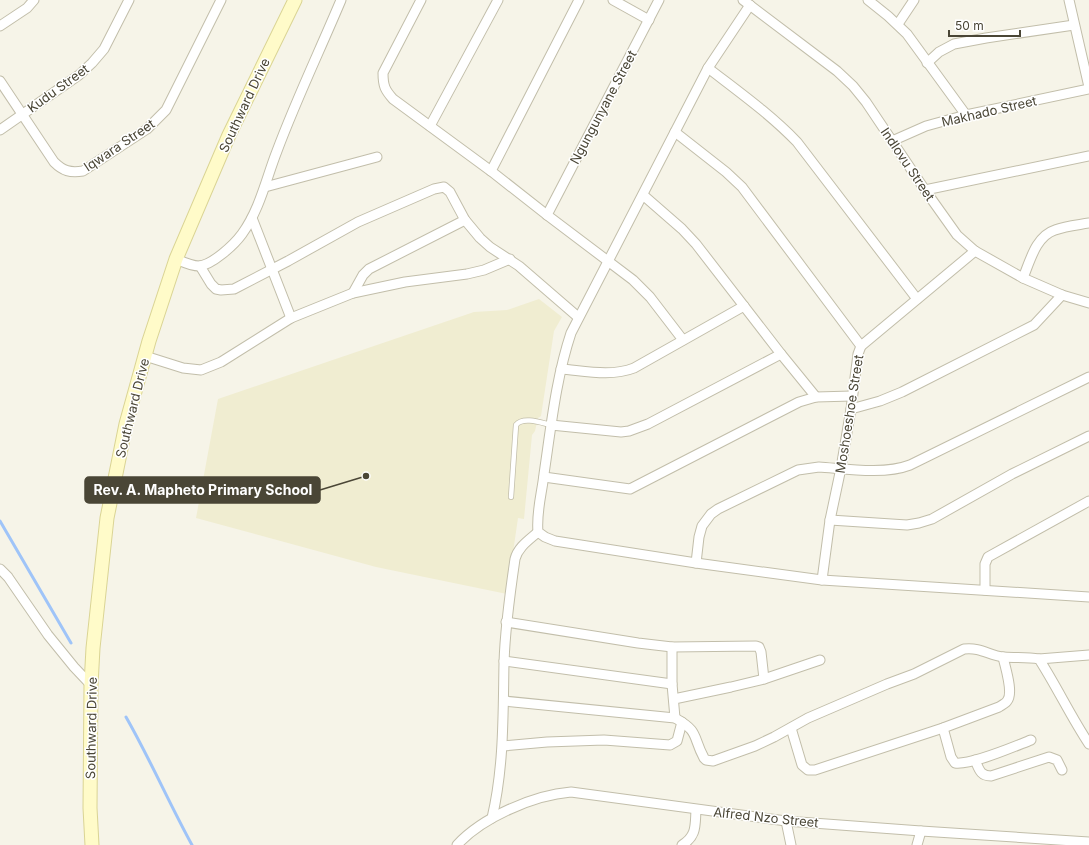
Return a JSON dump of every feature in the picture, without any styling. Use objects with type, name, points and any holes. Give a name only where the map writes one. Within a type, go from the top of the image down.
[{"type":"main road","name":"Southward Drive","points":[[92,845],[90,808],[91,685],[93,648],[107,518],[126,424],[145,356],[176,259],[229,135],[294,0]]},
{"type":"street","points":[[0,26],[22,12],[34,0]]},
{"type":"street","name":"Kudu Street","points":[[0,130],[79,75],[92,63],[104,49],[129,0]]},
{"type":"street","name":"Iqwara Street","points":[[0,81],[59,168],[67,172],[83,171],[146,129],[166,110],[220,0]]},
{"type":"street","points":[[176,259],[200,266],[229,248],[242,235],[252,218],[265,187],[277,150],[341,0]]},
{"type":"street","points":[[421,0],[382,73],[383,84],[387,92],[393,99],[491,171],[633,280],[642,288],[683,340]]},
{"type":"street","points":[[430,126],[498,0]]},
{"type":"street","points":[[491,171],[579,0]]},
{"type":"street","points":[[613,0],[649,20]]},
{"type":"street","name":"Ngungunyane Street","points":[[547,215],[660,0]]},
{"type":"street","points":[[868,0],[898,24],[907,34],[966,115]]},
{"type":"street","points":[[898,24],[914,0]]},
{"type":"street","points":[[1069,0],[1089,88]]},
{"type":"street","points":[[538,532],[538,515],[551,425],[560,369],[569,339],[578,317],[708,68],[746,3]]},
{"type":"street","name":"Indlovu Street","points":[[746,3],[837,71],[853,86],[866,102],[925,190],[958,235],[975,251],[1023,278],[1062,295],[1089,303]]},
{"type":"street","points":[[927,62],[939,52],[954,44],[1074,25]]},
{"type":"street","points":[[708,68],[771,117],[797,142],[916,299]]},
{"type":"street","name":"Makhado Street","points":[[892,141],[926,126],[966,115],[1089,88]]},
{"type":"street","points":[[675,132],[726,172],[742,187],[861,346]]},
{"type":"street","points":[[925,190],[1089,156]]},
{"type":"street","points":[[265,187],[377,157]]},
{"type":"street","points":[[200,266],[211,284],[216,288],[228,290],[239,287],[358,222],[439,187],[444,187],[450,192],[465,220],[480,238],[490,247],[510,259],[531,275],[578,317]]},
{"type":"street","points":[[643,195],[682,229],[696,244],[816,397]]},
{"type":"street","points":[[252,218],[291,318]]},
{"type":"street","points":[[353,293],[363,275],[369,269],[465,220]]},
{"type":"street","points":[[1023,278],[1039,242],[1045,235],[1055,230],[1089,223]]},
{"type":"street","name":"Moshoeshoe Street","points":[[822,580],[830,520],[841,468],[858,354],[861,346],[975,251]]},
{"type":"street","points":[[145,356],[187,369],[201,370],[221,362],[291,318],[353,293],[405,282],[467,274],[484,270],[510,259]]},
{"type":"street","points":[[851,409],[880,401],[902,392],[1034,325],[1062,295]]},
{"type":"street","points":[[560,369],[604,373],[624,372],[634,368],[744,306]]},
{"type":"street","points":[[551,425],[610,432],[629,431],[648,424],[781,354]]},
{"type":"street","points":[[696,563],[699,537],[702,526],[711,514],[718,509],[798,470],[819,467],[888,471],[899,470],[1089,377]]},
{"type":"street","points":[[544,477],[630,489],[799,402],[816,397],[852,396]]},
{"type":"street","points":[[830,520],[900,525],[919,523],[932,519],[1012,474],[1089,436]]},
{"type":"street","points":[[985,590],[985,564],[988,557],[1089,501]]},
{"type":"street","points":[[538,532],[555,541],[696,563],[822,580],[1089,597]]},
{"type":"street","points":[[492,818],[500,782],[503,746],[506,622],[517,553],[526,542],[538,532]]},
{"type":"street","points":[[0,569],[8,577],[61,653],[91,685]]},
{"type":"street","points":[[506,622],[672,647],[759,647],[761,652],[764,679]]},
{"type":"street","points":[[503,746],[548,742],[604,740],[670,744],[677,741],[679,720],[672,684],[672,647]]},
{"type":"street","points":[[504,701],[679,720],[694,732],[704,758],[709,761],[716,761],[755,746],[824,711],[886,684],[914,674],[964,649],[973,648],[1002,657],[1024,657],[1038,659],[1089,655]]},
{"type":"street","points":[[791,728],[802,765],[808,770],[815,770],[943,728],[999,707],[1007,702],[1010,689],[1002,657]]},
{"type":"street","points":[[1038,659],[1049,675],[1076,724],[1089,744]]},
{"type":"street","points":[[674,699],[764,679],[820,660]]},
{"type":"street","points":[[504,662],[672,684]]},
{"type":"street","points":[[943,728],[951,757],[955,763],[975,760],[1031,740]]},
{"type":"street","points":[[975,760],[980,773],[986,776],[991,776],[1049,757],[1057,760],[1062,770]]},
{"type":"street","name":"Alfred Nzo Street","points":[[457,845],[471,831],[492,818],[538,797],[556,793],[571,792],[786,821],[921,831],[1038,842],[1089,842]]},
{"type":"street","points":[[682,845],[695,830],[696,810]]},
{"type":"street","points":[[786,821],[791,845]]},
{"type":"street","points":[[917,845],[921,831]]},
{"type":"lane","points":[[512,497],[516,425],[519,422],[524,421],[551,425]]},
{"type":"shaded area","points":[[539,299],[562,317],[554,331],[541,416],[538,418],[535,431],[532,435],[524,519],[518,518],[507,594],[376,567],[196,518],[218,399],[474,312],[507,310]]},
{"type":"waterway","points":[[0,521],[71,643]]},
{"type":"waterway","points":[[126,717],[192,845]]},
{"type":"place","name":"Rev. A. Mapheto Primary School","points":[[366,476]]}]
